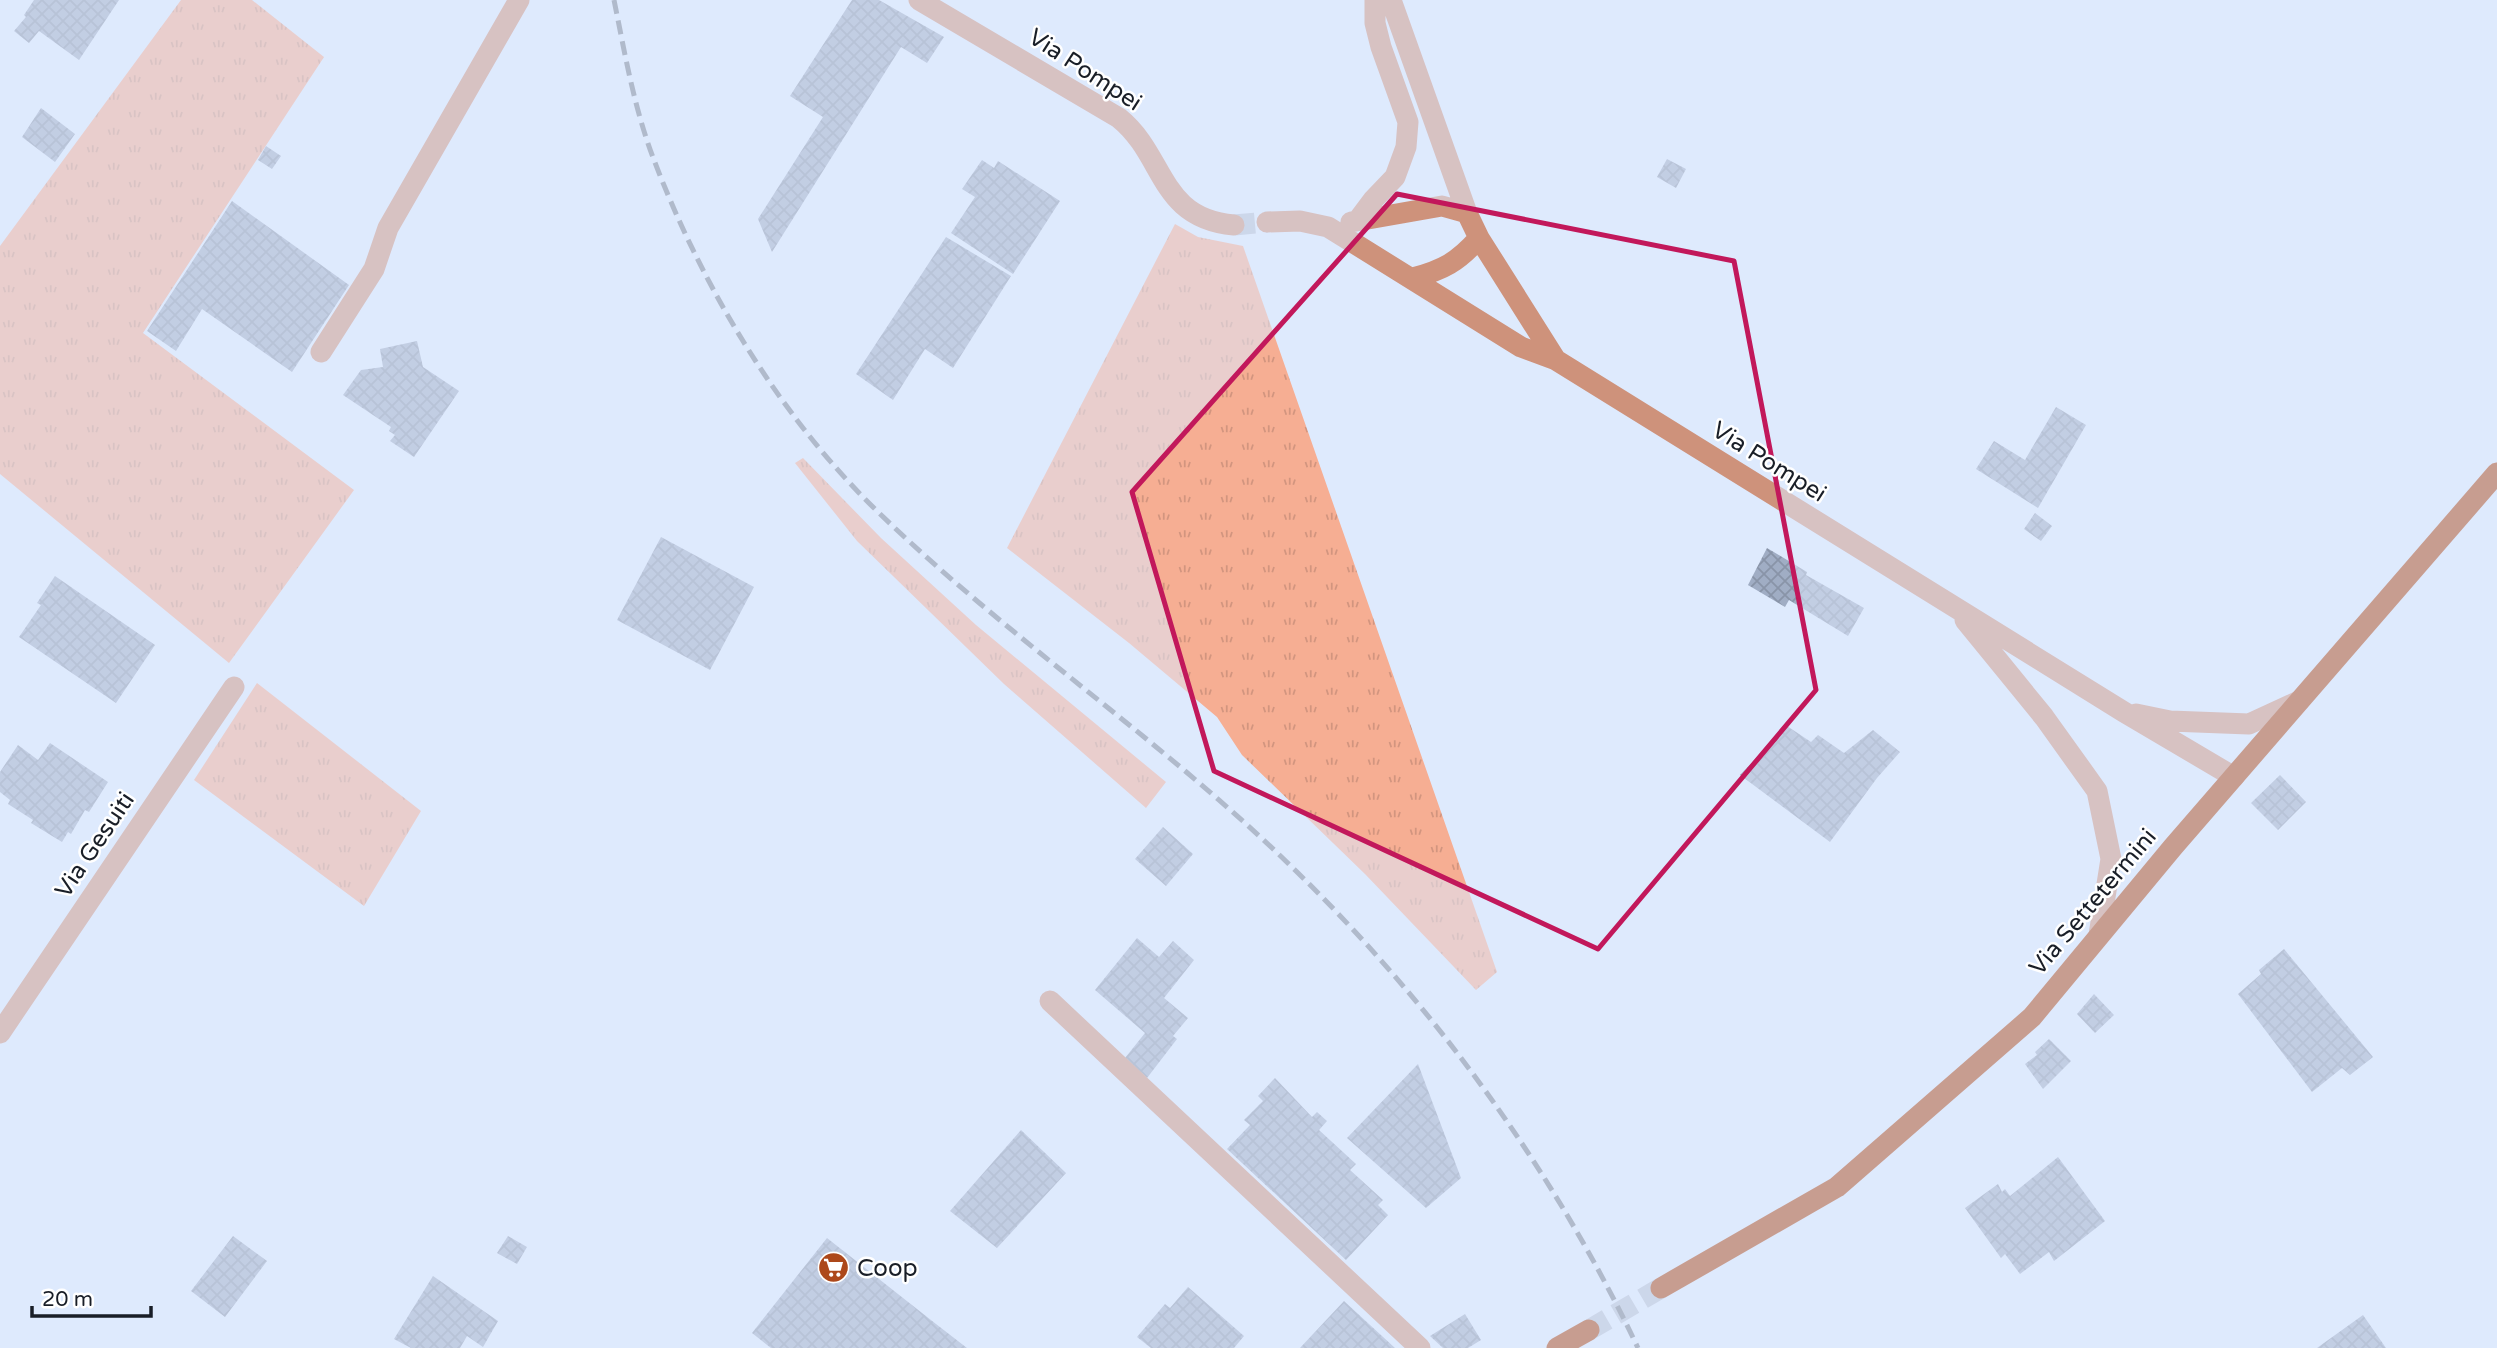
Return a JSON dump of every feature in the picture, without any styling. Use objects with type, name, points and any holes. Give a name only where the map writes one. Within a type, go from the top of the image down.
[{"type":"main road","name":"Via Settetermini","points":[[1661,1288],[1837,1187],[2032,1017],[2099,934],[2497,473]]},
{"type":"main road","points":[[1557,1348],[1589,1330]]},
{"type":"street","points":[[321,352],[373,269],[388,228],[519,0]]},
{"type":"street","name":"Via Pompei","points":[[919,0],[1119,118],[1136,135],[1164,183],[1181,204],[1202,218],[1234,225]]},
{"type":"street","points":[[1358,220],[1395,177],[1406,146],[1408,122],[1381,47],[1375,0]]},
{"type":"street","points":[[1391,0],[1467,213],[1479,238],[1556,360]]},
{"type":"street","points":[[1328,227],[1442,206],[1467,213]]},
{"type":"street","name":"Via Pompei","points":[[1267,222],[1300,221],[1328,227],[1521,347],[1556,360],[2199,759],[2234,777]]},
{"type":"street","points":[[1413,278],[1440,271],[1462,257],[1479,238]]},
{"type":"street","points":[[1955,608],[2044,717],[2097,791],[2111,859],[2099,934]]},
{"type":"street","name":"Via Gesuiti","points":[[0,1033],[234,687]]},
{"type":"street","points":[[2123,712],[2170,720],[2249,724],[2299,701]]},
{"type":"street","points":[[1050,1000],[1420,1348]]},
{"type":"highlighted area","points":[[1397,194],[1734,261],[1816,690],[1598,949],[1214,771],[1132,492]]},
{"type":"green space","points":[[181,0],[252,0],[324,57],[143,333],[354,490],[229,663],[0,474],[0,246]]},
{"type":"green space","points":[[1175,224],[1198,237],[1243,246],[1497,972],[1476,990],[1365,874],[1242,755],[1217,717],[1129,643],[1007,548]]},
{"type":"green space","points":[[803,458],[881,538],[976,625],[1166,782],[1146,808],[1004,684],[857,541],[795,463]]},
{"type":"green space","points":[[257,683],[421,811],[364,906],[194,780]]},
{"type":"building","points":[[34,0],[119,0],[79,60],[39,31],[29,43],[14,31],[26,17],[24,15]]},
{"type":"building","points":[[852,0],[879,0],[944,37],[927,63],[901,47],[772,252],[758,219],[823,117],[790,96]]},
{"type":"building","points":[[41,108],[75,134],[55,162],[22,137]]},
{"type":"building","points":[[266,146],[281,156],[272,169],[258,160]]},
{"type":"building","points":[[1667,159],[1686,169],[1676,188],[1657,177]]},
{"type":"building","points":[[982,160],[994,168],[998,161],[1060,201],[1013,274],[951,233],[975,197],[962,189]]},
{"type":"building","points":[[232,201],[349,285],[292,372],[202,309],[176,351],[147,331]]},
{"type":"building","points":[[946,237],[1011,276],[953,368],[925,349],[893,400],[856,374]]},
{"type":"building","points":[[417,341],[423,367],[459,391],[414,457],[390,441],[395,435],[389,431],[391,427],[343,395],[361,370],[383,367],[380,349]]},
{"type":"building","points":[[2056,407],[2086,425],[2038,508],[1976,469],[1994,441],[2025,460]]},
{"type":"building","points":[[2035,513],[2052,526],[2041,541],[2024,529]]},
{"type":"building","points":[[661,537],[754,587],[710,670],[617,620]]},
{"type":"building","points":[[1767,548],[1807,572],[1806,575],[1864,608],[1848,636],[1789,600],[1785,607],[1748,585]]},
{"type":"building","points":[[55,576],[155,645],[116,703],[19,637],[41,605],[37,603]]},
{"type":"building","points":[[1787,726],[1811,742],[1818,735],[1844,753],[1873,730],[1900,752],[1877,778],[1830,842],[1740,775]]},
{"type":"building","points":[[50,743],[108,782],[89,812],[85,810],[71,834],[68,832],[62,842],[31,823],[33,820],[8,804],[10,800],[0,792],[0,772],[18,745],[38,760]]},
{"type":"building","points":[[2280,775],[2306,802],[2278,830],[2251,803]]},
{"type":"building","points":[[1163,827],[1193,854],[1166,886],[1135,859]]},
{"type":"building","points":[[1137,938],[1159,957],[1173,941],[1194,960],[1164,998],[1188,1018],[1173,1036],[1177,1039],[1147,1078],[1125,1058],[1145,1033],[1095,990]]},
{"type":"building","points":[[2284,949],[2373,1057],[2350,1075],[2342,1068],[2312,1092],[2238,994],[2261,974],[2259,970]]},
{"type":"building","points":[[2094,994],[2114,1015],[2095,1033],[2077,1014]]},
{"type":"building","points":[[2049,1039],[2071,1061],[2043,1089],[2025,1064],[2037,1055],[2035,1052]]},
{"type":"building","points":[[1418,1064],[1461,1178],[1426,1208],[1347,1138]]},
{"type":"building","points":[[1275,1078],[1312,1117],[1317,1112],[1327,1121],[1319,1130],[1356,1164],[1350,1170],[1383,1200],[1378,1205],[1388,1215],[1346,1260],[1227,1149],[1250,1125],[1244,1120],[1263,1101],[1258,1096]]},
{"type":"building","points":[[1021,1130],[1066,1173],[997,1248],[950,1211]]},
{"type":"building","points":[[2058,1157],[2105,1221],[2054,1261],[2049,1252],[2020,1274],[2005,1254],[2001,1258],[1965,1208],[1998,1184],[2002,1192],[2005,1189],[2010,1196]]},
{"type":"building","points":[[233,1236],[267,1261],[225,1317],[191,1291]]},
{"type":"building","points":[[508,1236],[527,1247],[517,1264],[497,1253]]},
{"type":"building","name":"Coop","points":[[827,1238],[967,1348],[771,1348],[752,1333]]},
{"type":"building","points":[[433,1276],[498,1321],[483,1347],[467,1336],[460,1348],[411,1348],[394,1339]]},
{"type":"building","points":[[1188,1287],[1244,1336],[1234,1348],[1151,1348],[1137,1337],[1165,1304],[1170,1308]]},
{"type":"building","points":[[1344,1301],[1395,1348],[1300,1348]]},
{"type":"building","points":[[1465,1314],[1481,1340],[1468,1348],[1443,1348],[1430,1336]]},
{"type":"building","points":[[2363,1315],[2386,1348],[2317,1348]]},
{"type":"tunnel","points":[[1234,225],[1267,222]]},
{"type":"tunnel","points":[[1589,1330],[1661,1288]]},
{"type":"railway","points":[[614,0],[641,121],[673,207],[719,301],[775,390],[806,432],[875,509],[926,557],[1245,823],[1296,871],[1397,978],[1444,1035],[1530,1155],[1605,1282],[1638,1348]]},
{"type":"place","name":"Coop","points":[[834,1268]]}]
